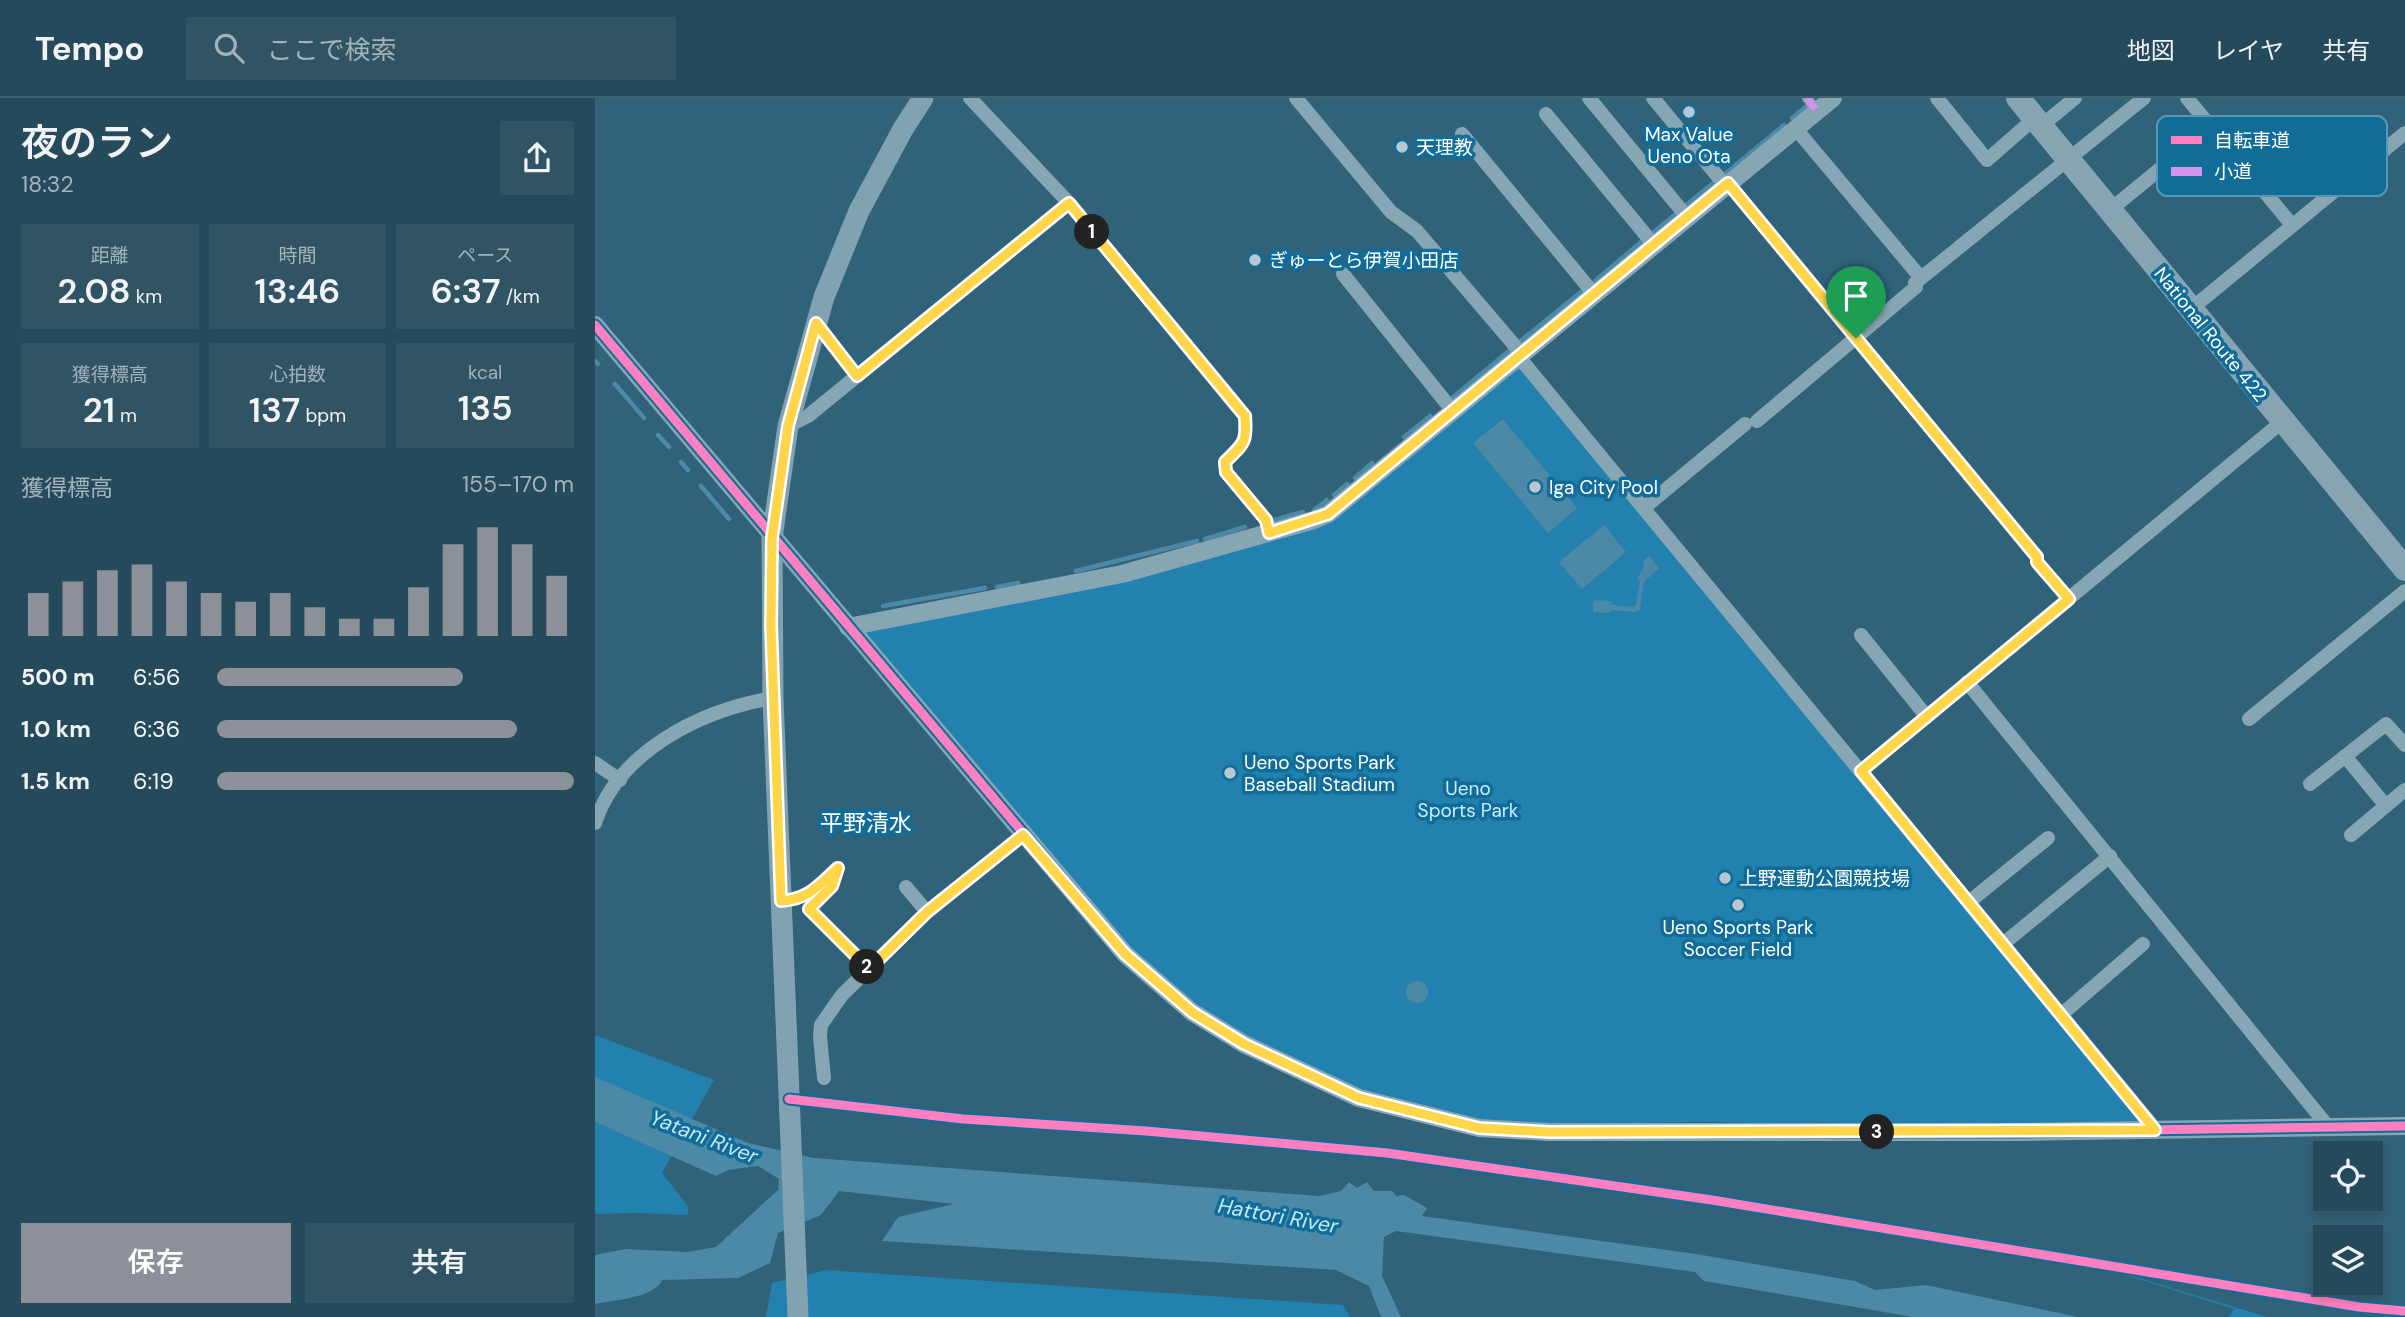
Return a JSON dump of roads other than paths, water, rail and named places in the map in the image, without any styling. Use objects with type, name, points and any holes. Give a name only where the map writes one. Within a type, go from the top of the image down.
[{"type":"highway","name":"National Route 422","points":[[2018,98],[2405,569]]},
{"type":"main road","points":[[798,1317],[773,698],[772,538],[788,426],[824,297],[859,211],[923,98]]},
{"type":"street","points":[[970,98],[1069,203],[1245,416],[1247,436],[1225,462],[1226,472],[1266,520],[1269,533]]},
{"type":"street","points":[[1296,98],[1391,212],[1417,230],[2155,1130]]},
{"type":"street","points":[[1589,98],[1687,217]]},
{"type":"street","points":[[1653,98],[1856,338],[2069,599]]},
{"type":"street","points":[[848,626],[1122,574],[1328,514],[1519,354],[1796,129],[1812,104],[1833,98]]},
{"type":"street","points":[[1937,98],[1987,160],[2075,98]]},
{"type":"street","points":[[1645,507],[1856,338],[1916,287],[1921,278],[2144,98]]},
{"type":"street","points":[[2187,98],[2202,116]]},
{"type":"street","points":[[1546,114],[1654,245]]},
{"type":"street","points":[[1796,129],[1921,278]]},
{"type":"street","points":[[2387,148],[2405,133]]},
{"type":"street","points":[[1462,134],[1594,294]]},
{"type":"street","points":[[2110,210],[2157,171]]},
{"type":"street","points":[[2269,196],[2293,225]]},
{"type":"street","points":[[2191,309],[2328,196]]},
{"type":"street","points":[[788,426],[808,416],[1069,203]]},
{"type":"street","points":[[1343,274],[1452,410]]},
{"type":"street","points":[[816,323],[857,376]]},
{"type":"street","points":[[595,325],[1125,954],[1192,1012],[1244,1044],[1359,1098],[1479,1128],[1549,1132],[2330,1129],[2405,1126]]},
{"type":"street","points":[[1861,771],[2283,421]]},
{"type":"street","points":[[2249,719],[2405,591]]},
{"type":"street","points":[[1861,635],[1927,717]]},
{"type":"street","points":[[1967,682],[2330,1129]]},
{"type":"street","points":[[595,823],[601,805],[641,755],[692,722],[746,703],[773,698]]},
{"type":"street","points":[[2310,784],[2385,723],[2405,745]]},
{"type":"street","points":[[2345,756],[2386,806]]},
{"type":"street","points":[[595,763],[620,779]]},
{"type":"street","points":[[2351,835],[2405,790]]},
{"type":"street","points":[[824,1078],[821,1025],[842,995],[927,912],[1023,835]]},
{"type":"street","points":[[1969,902],[2047,838]]},
{"type":"street","points":[[2003,944],[2110,856]]},
{"type":"street","points":[[781,901],[798,900],[807,896],[838,868],[832,886],[809,909],[869,969]]},
{"type":"street","points":[[906,887],[927,912]]},
{"type":"street","points":[[2062,1014],[2143,944]]},
{"type":"water","points":[[1503,419],[1577,508],[1548,533],[1473,443]]},
{"type":"water","points":[[1604,525],[1626,552],[1582,589],[1559,562]]},
{"type":"water","points":[[1649,556],[1659,568],[1644,582],[1640,610],[1593,612],[1593,602],[1596,600],[1611,601],[1613,605],[1636,605],[1640,582],[1637,578],[1643,570],[1643,562]]},
{"type":"water","points":[[1417,981],[1425,984],[1428,992],[1425,1000],[1417,1003],[1409,1000],[1406,992],[1409,984]]},
{"type":"water","points":[[595,1077],[748,1143],[814,1158],[1319,1196],[1341,1191],[1349,1182],[1357,1188],[1367,1182],[1374,1191],[1392,1191],[1396,1196],[1404,1195],[1427,1208],[1422,1216],[1696,1254],[1855,1281],[1875,1290],[1926,1285],[2078,1317],[1913,1317],[1704,1281],[1695,1272],[1396,1231],[1384,1237],[1382,1276],[1401,1317],[1381,1317],[1369,1286],[1336,1270],[882,1241],[898,1217],[954,1204],[839,1191],[821,1215],[778,1233],[770,1263],[738,1278],[662,1280],[651,1291],[595,1304],[595,1255],[626,1249],[687,1252],[716,1247],[778,1190],[779,1179],[758,1166],[728,1170],[716,1176],[595,1122]]},
{"type":"waterway","points":[[1792,118],[1807,106]]},
{"type":"waterway","points":[[1725,174],[1784,125]]},
{"type":"waterway","points":[[1686,205],[1717,180]]},
{"type":"waterway","points":[[1654,232],[1678,212]]},
{"type":"waterway","points":[[1595,281],[1641,242]]},
{"type":"waterway","points":[[1518,343],[1582,291]]},
{"type":"waterway","points":[[1452,398],[1510,350]]},
{"type":"waterway","points":[[595,361],[598,364]]},
{"type":"waterway","points":[[615,384],[644,418]]},
{"type":"waterway","points":[[1404,437],[1430,416]]},
{"type":"waterway","points":[[658,435],[669,447]]},
{"type":"waterway","points":[[681,462],[688,470]]},
{"type":"waterway","points":[[1355,478],[1372,463]]},
{"type":"waterway","points":[[1334,495],[1347,484]]},
{"type":"waterway","points":[[701,486],[729,519]]},
{"type":"waterway","points":[[1314,510],[1327,500]]},
{"type":"waterway","points":[[1270,521],[1303,512]]},
{"type":"waterway","points":[[1205,539],[1245,527]]},
{"type":"waterway","points":[[1076,571],[1197,541]]},
{"type":"waterway","points":[[997,587],[1018,583]]},
{"type":"waterway","points":[[883,606],[985,588]]},
{"type":"place","name":"Max Value Ueno Ota","points":[[1689,112]]},
{"type":"place","name":"天理教","points":[[1402,147]]},
{"type":"place","name":"ぎゅーとら伊賀小田店","points":[[1255,260]]},
{"type":"place","name":"Iga City Pool","points":[[1535,487]]},
{"type":"place","name":"Ueno Sports Park Baseball Stadium","points":[[1230,773]]},
{"type":"place","name":"上野運動公園競技場","points":[[1725,878]]},
{"type":"place","name":"Ueno Sports Park Soccer Field","points":[[1738,905]]},
{"type":"district","name":"平野清水","points":[[866,823]]},
{"type":"park label","name":"Ueno Sports Park","points":[[1468,799]]},
{"type":"water label","name":"Yatani River","points":[[704,1137]]},
{"type":"water label","name":"Hattori River","points":[[1278,1216]]}]
